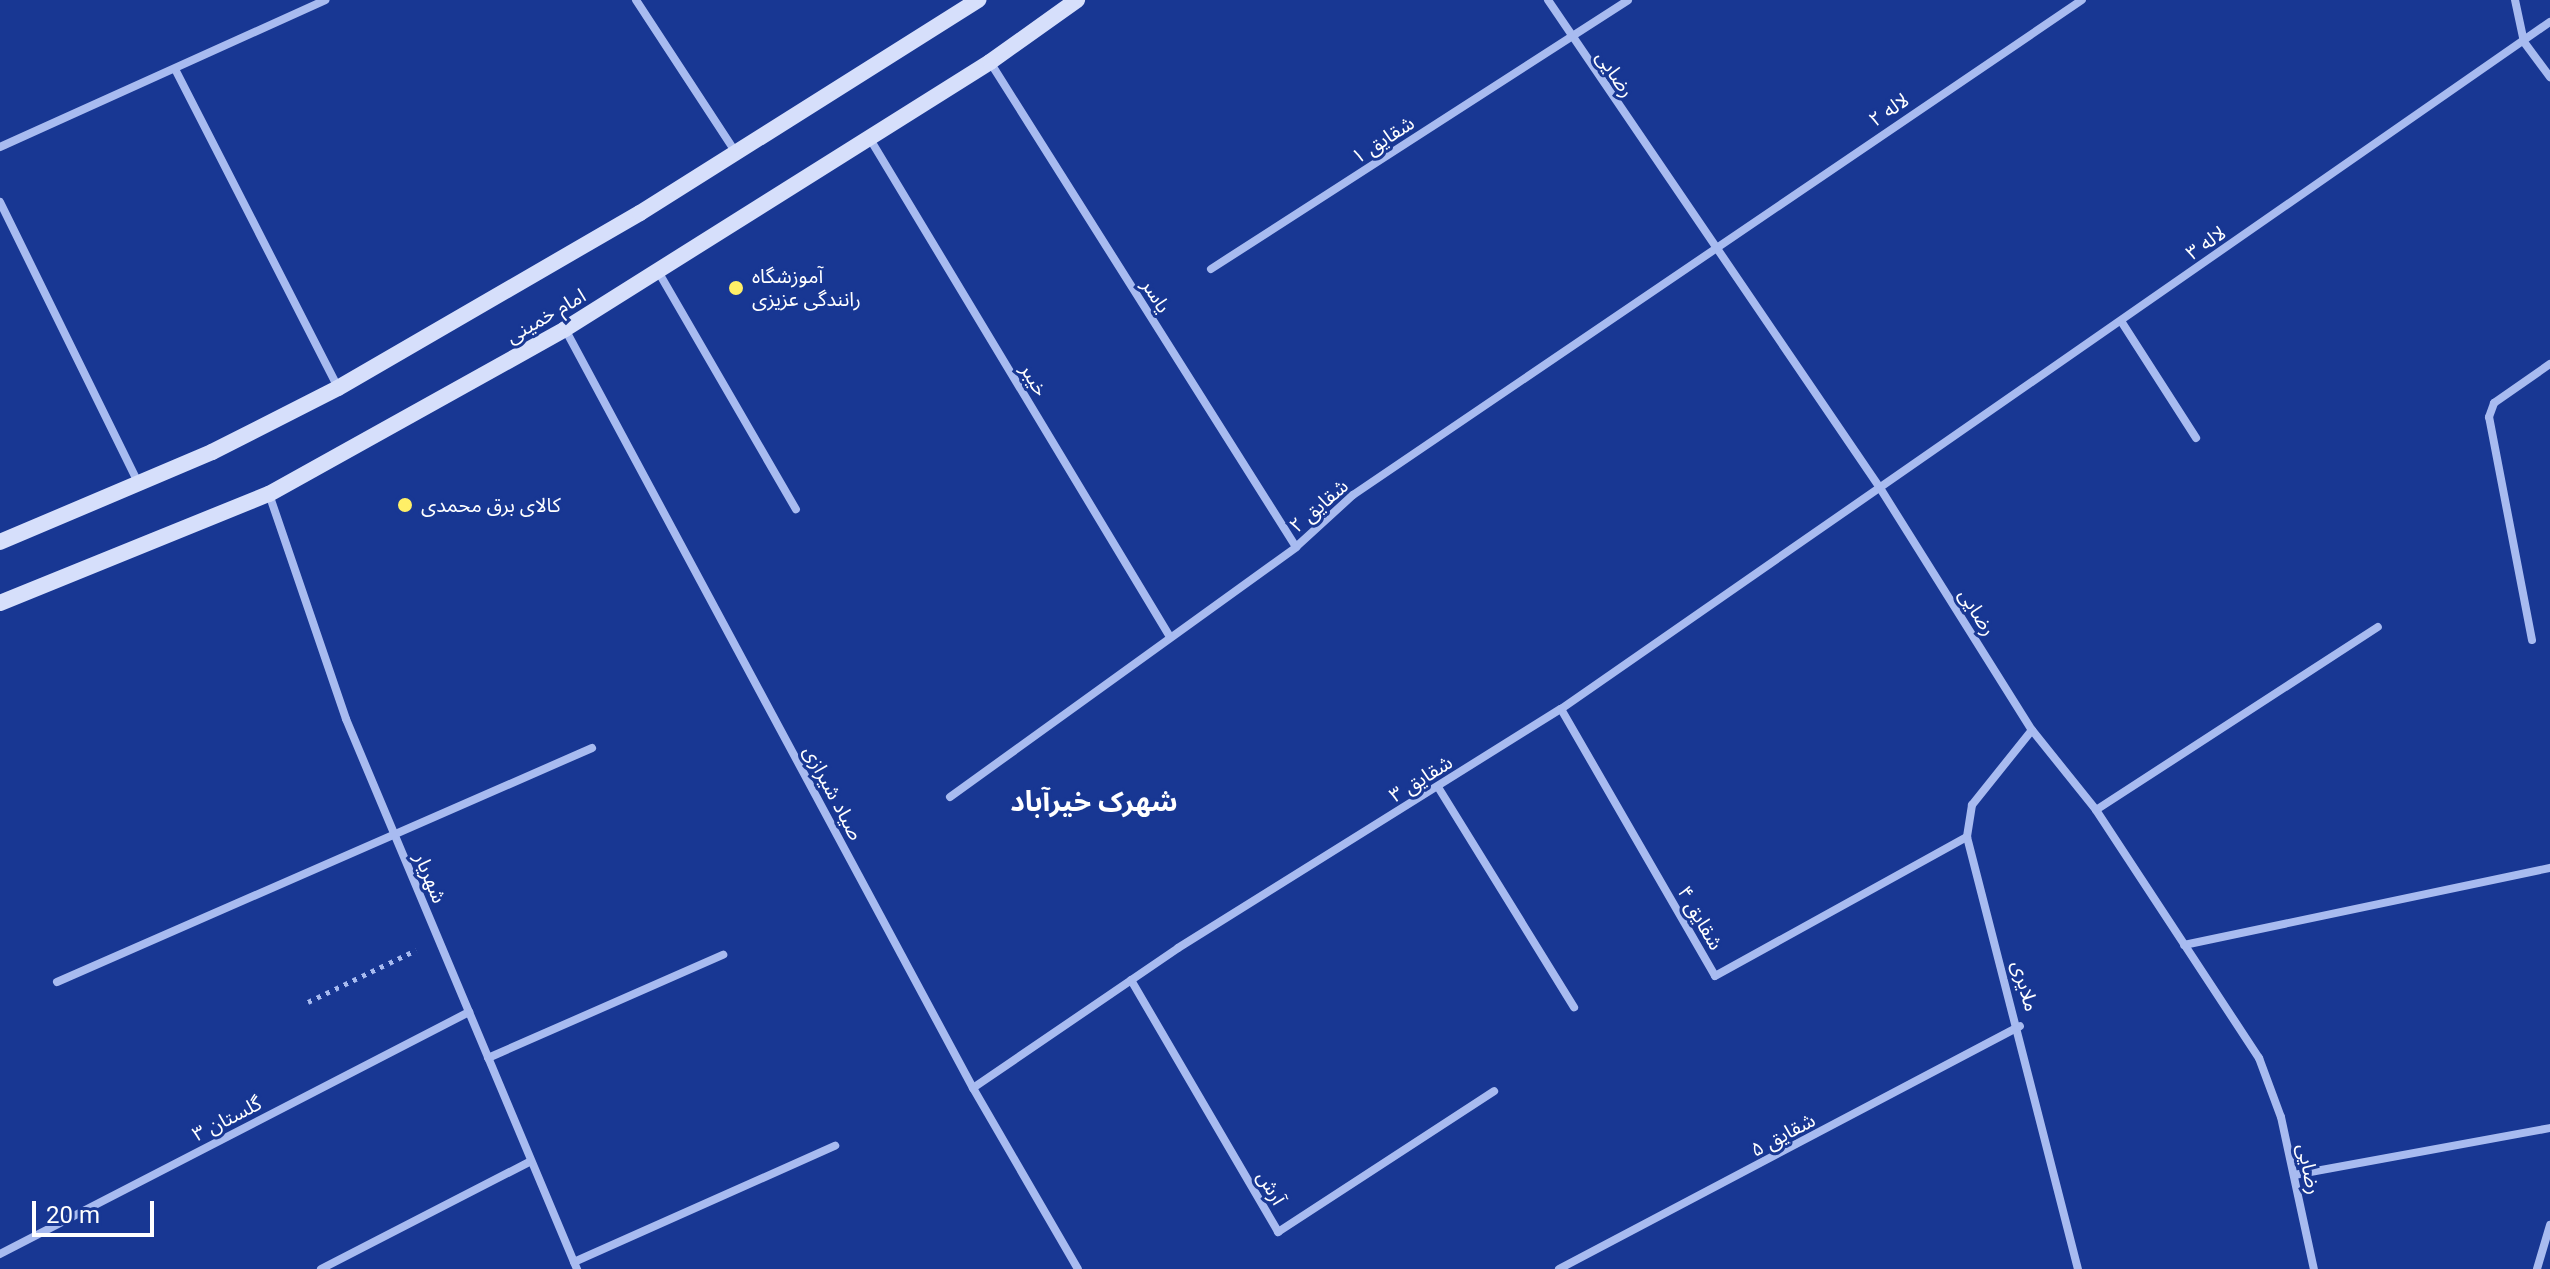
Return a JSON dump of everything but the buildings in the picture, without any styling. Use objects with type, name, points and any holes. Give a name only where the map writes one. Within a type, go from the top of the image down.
[{"type":"main road","name":"امام خمینی","points":[[0,542],[138,483],[338,388],[736,153],[978,0]]},
{"type":"main road","name":"امام خمینی","points":[[0,603],[269,494],[565,329],[659,273],[990,62],[1077,0]]},
{"type":"street","points":[[0,147],[325,0]]},
{"type":"street","points":[[636,0],[736,153]]},
{"type":"street","name":"رضایی","points":[[1548,0],[1880,488],[2032,730],[2096,810],[2259,1058],[2294,1175],[2314,1269]]},
{"type":"street","name":"شقایق ۱","points":[[1211,269],[1572,39],[1628,0]]},
{"type":"street","name":"لاله ۲","points":[[1716,250],[2082,0]]},
{"type":"street","points":[[2515,0],[2524,42],[2550,77]]},
{"type":"street","name":"لاله ۳","points":[[1880,488],[2550,22]]},
{"type":"street","name":"یاسر","points":[[990,62],[1296,547]]},
{"type":"street","points":[[175,69],[338,388]]},
{"type":"street","name":"خیبر","points":[[870,139],[1170,637]]},
{"type":"street","points":[[0,202],[138,483]]},
{"type":"street","name":"شقایق ۲","points":[[950,797],[1296,547],[1353,495],[1716,250]]},
{"type":"street","points":[[659,273],[796,509]]},
{"type":"street","points":[[2121,321],[2196,438]]},
{"type":"street","name":"صیاد شیرازی","points":[[565,329],[973,1088],[1078,1269]]},
{"type":"street","points":[[2532,640],[2489,417],[2494,403],[2550,364]]},
{"type":"street","name":"شقایق ۳","points":[[973,1088],[1131,980],[1561,709],[1880,488]]},
{"type":"street","name":"شهریار","points":[[269,494],[346,719],[575,1265]]},
{"type":"street","points":[[2096,810],[2378,627]]},
{"type":"street","name":"شقایق ۴","points":[[1561,709],[1715,976],[1967,837]]},
{"type":"street","points":[[1967,837],[1972,805],[2032,730]]},
{"type":"street","points":[[57,982],[592,748]]},
{"type":"street","points":[[1438,787],[1574,1007]]},
{"type":"street","name":"ملایری","points":[[1967,837],[2020,1026],[2078,1269]]},
{"type":"street","points":[[2184,945],[2550,868]]},
{"type":"street","points":[[488,1058],[723,955]]},
{"type":"street","name":"آرش","points":[[1131,980],[1278,1232],[1494,1091]]},
{"type":"street","name":"گلستان ۳","points":[[0,1254],[469,1012]]},
{"type":"street","name":"شقایق ۵","points":[[1559,1269],[2020,1026]]},
{"type":"street","points":[[2294,1175],[2550,1128]]},
{"type":"street","points":[[575,1265],[835,1146]]},
{"type":"street","points":[[321,1269],[531,1161]]},
{"type":"street","points":[[2537,1269],[2550,1225]]},
{"type":"path","points":[[308,1002],[438,939]]},
{"type":"place","name":"آموزشگاه رانندگی عزیزی","points":[[736,288]]},
{"type":"place","name":"کالای برق محمدی","points":[[405,505]]},
{"type":"district","name":"شهرک خیرآباد","points":[[1094,802]]}]
